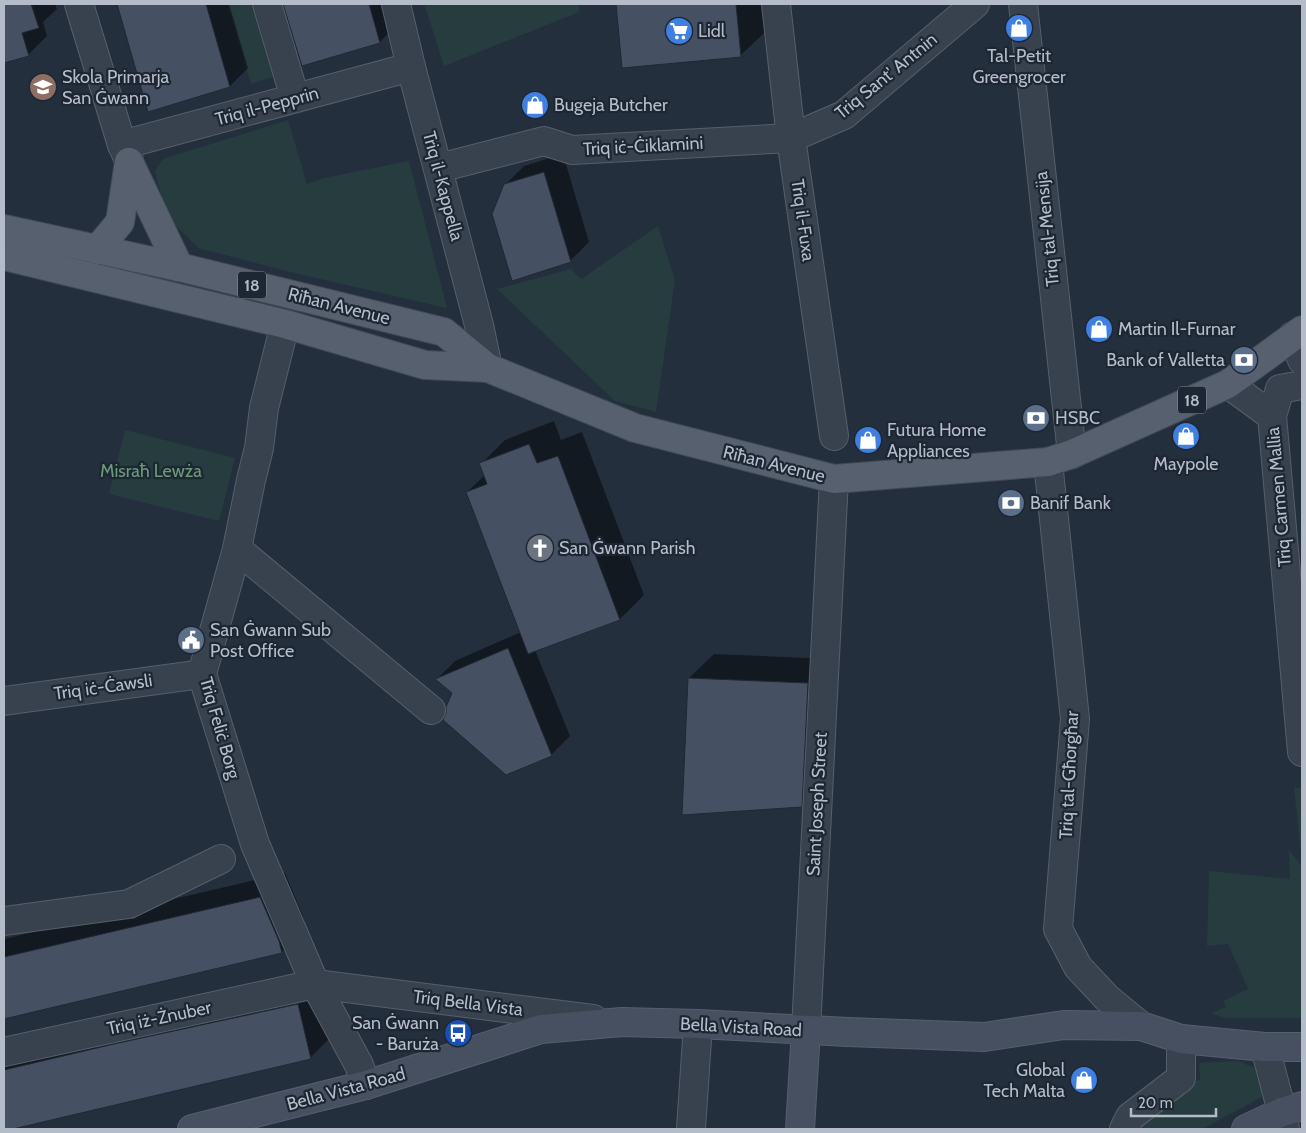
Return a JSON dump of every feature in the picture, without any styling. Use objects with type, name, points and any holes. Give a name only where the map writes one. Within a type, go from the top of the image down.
[{"type":"main road","points":[[97,250],[120,222],[126,153]]},
{"type":"main road","points":[[126,153],[179,267]]},
{"type":"main road","name":"Riħan Avenue","points":[[4,229],[179,267],[444,332],[488,368],[635,428],[834,479],[1060,458]]},
{"type":"main road","name":"Riħan Avenue","points":[[4,256],[286,324],[425,365],[488,368]]},
{"type":"main road","name":"18","points":[[1060,458],[1237,377],[1299,342]]},
{"type":"main road","name":"Bella Vista Road","points":[[192,1129],[366,1085],[541,1029],[622,1022],[984,1037],[1064,1026],[1141,1026],[1181,1039],[1265,1047],[1302,1048]]},
{"type":"main road","name":"Saint Joseph Street","points":[[800,1129],[806,1030]]},
{"type":"main road","points":[[1246,1129],[1290,1116]]},
{"type":"street","points":[[79,4],[126,153]]},
{"type":"street","points":[[268,4],[295,98]]},
{"type":"street","name":"Triq il-Kappella","points":[[396,4],[479,325],[488,368]]},
{"type":"street","name":"Triq il-Fuxa","points":[[776,4],[791,138],[834,436]]},
{"type":"street","name":"Triq Sant' Antnin","points":[[791,138],[844,115],[975,4]]},
{"type":"street","name":"Triq tal-Mensija","points":[[1023,4],[1060,458]]},
{"type":"street","name":"Triq il-Pepprin","points":[[126,153],[295,98],[411,67]]},
{"type":"street","name":"Triq iċ-Ċiklamini","points":[[439,168],[544,141],[572,150],[791,138]]},
{"type":"street","name":"Triq Feliċ Borg","points":[[286,324],[264,408],[259,448],[237,549],[202,674],[255,844],[315,984],[359,1065],[366,1085]]},
{"type":"street","points":[[1237,377],[1302,377]]},
{"type":"street","name":"Triq Carmen Mallia","points":[[1237,377],[1272,416],[1302,752]]},
{"type":"street","points":[[1272,416],[1280,389],[1302,385]]},
{"type":"street","name":"Triq tal-Għorgħar","points":[[1060,458],[1075,719],[1058,929],[1078,967],[1107,998],[1141,1026]]},
{"type":"street","name":"Saint Joseph Street","points":[[806,1030],[834,479]]},
{"type":"street","points":[[237,549],[432,710]]},
{"type":"street","name":"Triq iċ-Ċawsli","points":[[4,701],[202,674]]},
{"type":"street","points":[[4,921],[129,904],[221,859]]},
{"type":"street","name":"Triq Bella Vista","points":[[315,984],[622,1022]]},
{"type":"street","name":"Triq iż-Żnuber","points":[[4,1052],[315,984]]},
{"type":"street","points":[[690,1129],[698,1024]]},
{"type":"street","points":[[1124,1129],[1130,1117],[1181,1078],[1181,1039]]},
{"type":"street","points":[[1265,1047],[1290,1116]]},
{"type":"green space","points":[[227,4],[251,4],[273,77],[251,84]]},
{"type":"green space","points":[[434,4],[579,4],[579,12],[444,66],[425,6]]},
{"type":"green space","points":[[288,120],[307,184],[324,178],[409,161],[447,308],[294,273],[198,248],[167,217],[155,171],[163,159]]},
{"type":"green space","points":[[658,226],[675,280],[656,412],[615,401],[497,289],[571,269],[581,279]]},
{"type":"green space","name":"Misraħ Lewża","points":[[125,430],[235,458],[219,521],[109,494]]},
{"type":"green space","points":[[1294,788],[1302,788],[1302,861]]},
{"type":"green space","points":[[1289,850],[1302,866],[1302,1018],[1225,1018],[1211,1013],[1226,1007],[1223,1001],[1248,989],[1228,944],[1207,946],[1209,871],[1290,879]]},
{"type":"green space","points":[[1238,1061],[1262,1071],[1262,1097],[1202,1129],[1134,1129],[1138,1120],[1200,1079],[1199,1063]]},
{"type":"building","points":[[4,4],[31,4],[39,28],[22,33],[29,56],[4,63]]},
{"type":"building","points":[[117,4],[206,4],[230,87],[148,112]]},
{"type":"building","points":[[283,4],[369,4],[380,43],[302,66]]},
{"type":"building","name":"Lidl","points":[[616,4],[736,4],[741,57],[622,68]]},
{"type":"building","points":[[544,172],[571,262],[512,281],[492,214],[504,184]]},
{"type":"building","name":"San Ġwann Parish","points":[[529,444],[537,463],[558,456],[620,620],[528,654],[466,492],[487,484],[479,463]]},
{"type":"building","points":[[508,648],[552,756],[506,775],[443,720],[452,693],[435,679]]},
{"type":"building","points":[[688,678],[808,683],[802,807],[682,815]]},
{"type":"building","points":[[260,897],[279,941],[282,953],[4,1019],[4,957]]},
{"type":"building","points":[[298,1004],[311,1059],[13,1129],[4,1129],[4,1070]]},
{"type":"place","name":"Tal-Petit Greengrocer","points":[[1019,28]]},
{"type":"place","name":"Lidl","points":[[679,31]]},
{"type":"place","name":"Skola Primarja San Ġwann","points":[[43,87]]},
{"type":"place","name":"Bugeja Butcher","points":[[535,105]]},
{"type":"place","name":"Martin Il-Furnar","points":[[1099,329]]},
{"type":"place","name":"Bank of Valletta","points":[[1244,360]]},
{"type":"place","name":"HSBC","points":[[1036,418]]},
{"type":"place","name":"Maypole","points":[[1186,436]]},
{"type":"place","name":"Futura Home Appliances","points":[[868,440]]},
{"type":"place","name":"Banif Bank","points":[[1011,503]]},
{"type":"place","name":"San Ġwann Parish","points":[[540,548]]},
{"type":"place","name":"San Ġwann Sub Post Office","points":[[191,640]]},
{"type":"place","name":"San Ġwann - Baruża","points":[[458,1033]]},
{"type":"place","name":"Global Tech Malta","points":[[1084,1080]]}]
